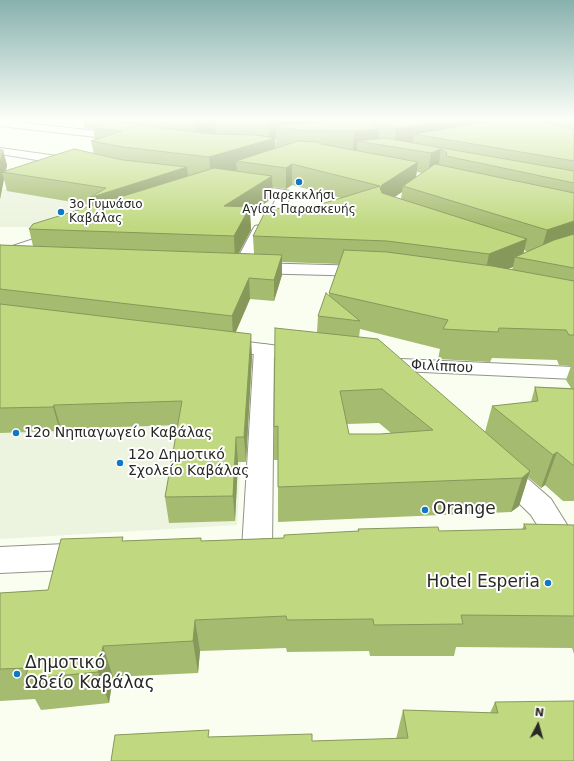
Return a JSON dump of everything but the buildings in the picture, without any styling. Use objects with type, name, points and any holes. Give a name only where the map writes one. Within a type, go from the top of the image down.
[{"type":"street","points":[[32,155],[60,158],[89,165]]},
{"type":"street","points":[[230,186],[285,194],[276,212]]},
{"type":"street","points":[[260,229],[233,267],[384,272]]},
{"type":"street","points":[[0,255],[74,230]]},
{"type":"street","points":[[0,258],[39,260]]},
{"type":"street","points":[[202,342],[326,357]]},
{"type":"street","points":[[257,549],[264,350]]},
{"type":"street","name":"Φιλίππου","points":[[405,384],[373,363],[574,373]]},
{"type":"street","points":[[482,453],[542,507],[566,535]]},
{"type":"street","points":[[527,537],[566,535]]},
{"type":"street","points":[[0,560],[111,555]]},
{"type":"shaded area","name":"3ο Γυμνάσιο Καβάλας","points":[[49,184],[116,195],[54,232],[26,227],[0,227],[0,189]]},
{"type":"shaded area","name":"12ο Δημοτικό Σχολείο Καβάλας","points":[[245,390],[237,525],[0,539],[0,402]]},
{"type":"place","name":"Παρεκκλήσι Αγίας Παρασκευής","points":[[299,182]]},
{"type":"place","name":"3ο Γυμνάσιο Καβάλας","points":[[61,212]]},
{"type":"place","name":"12ο Νηπιαγωγείο Καβάλας","points":[[16,433]]},
{"type":"place","name":"12ο Δημοτικό Σχολείο Καβάλας","points":[[120,463]]},
{"type":"place","name":"Orange","points":[[425,510]]},
{"type":"place","name":"Hotel Esperia","points":[[548,583]]},
{"type":"place","name":"Δημοτικό Ωδείο Καβάλας","points":[[17,674]]}]
